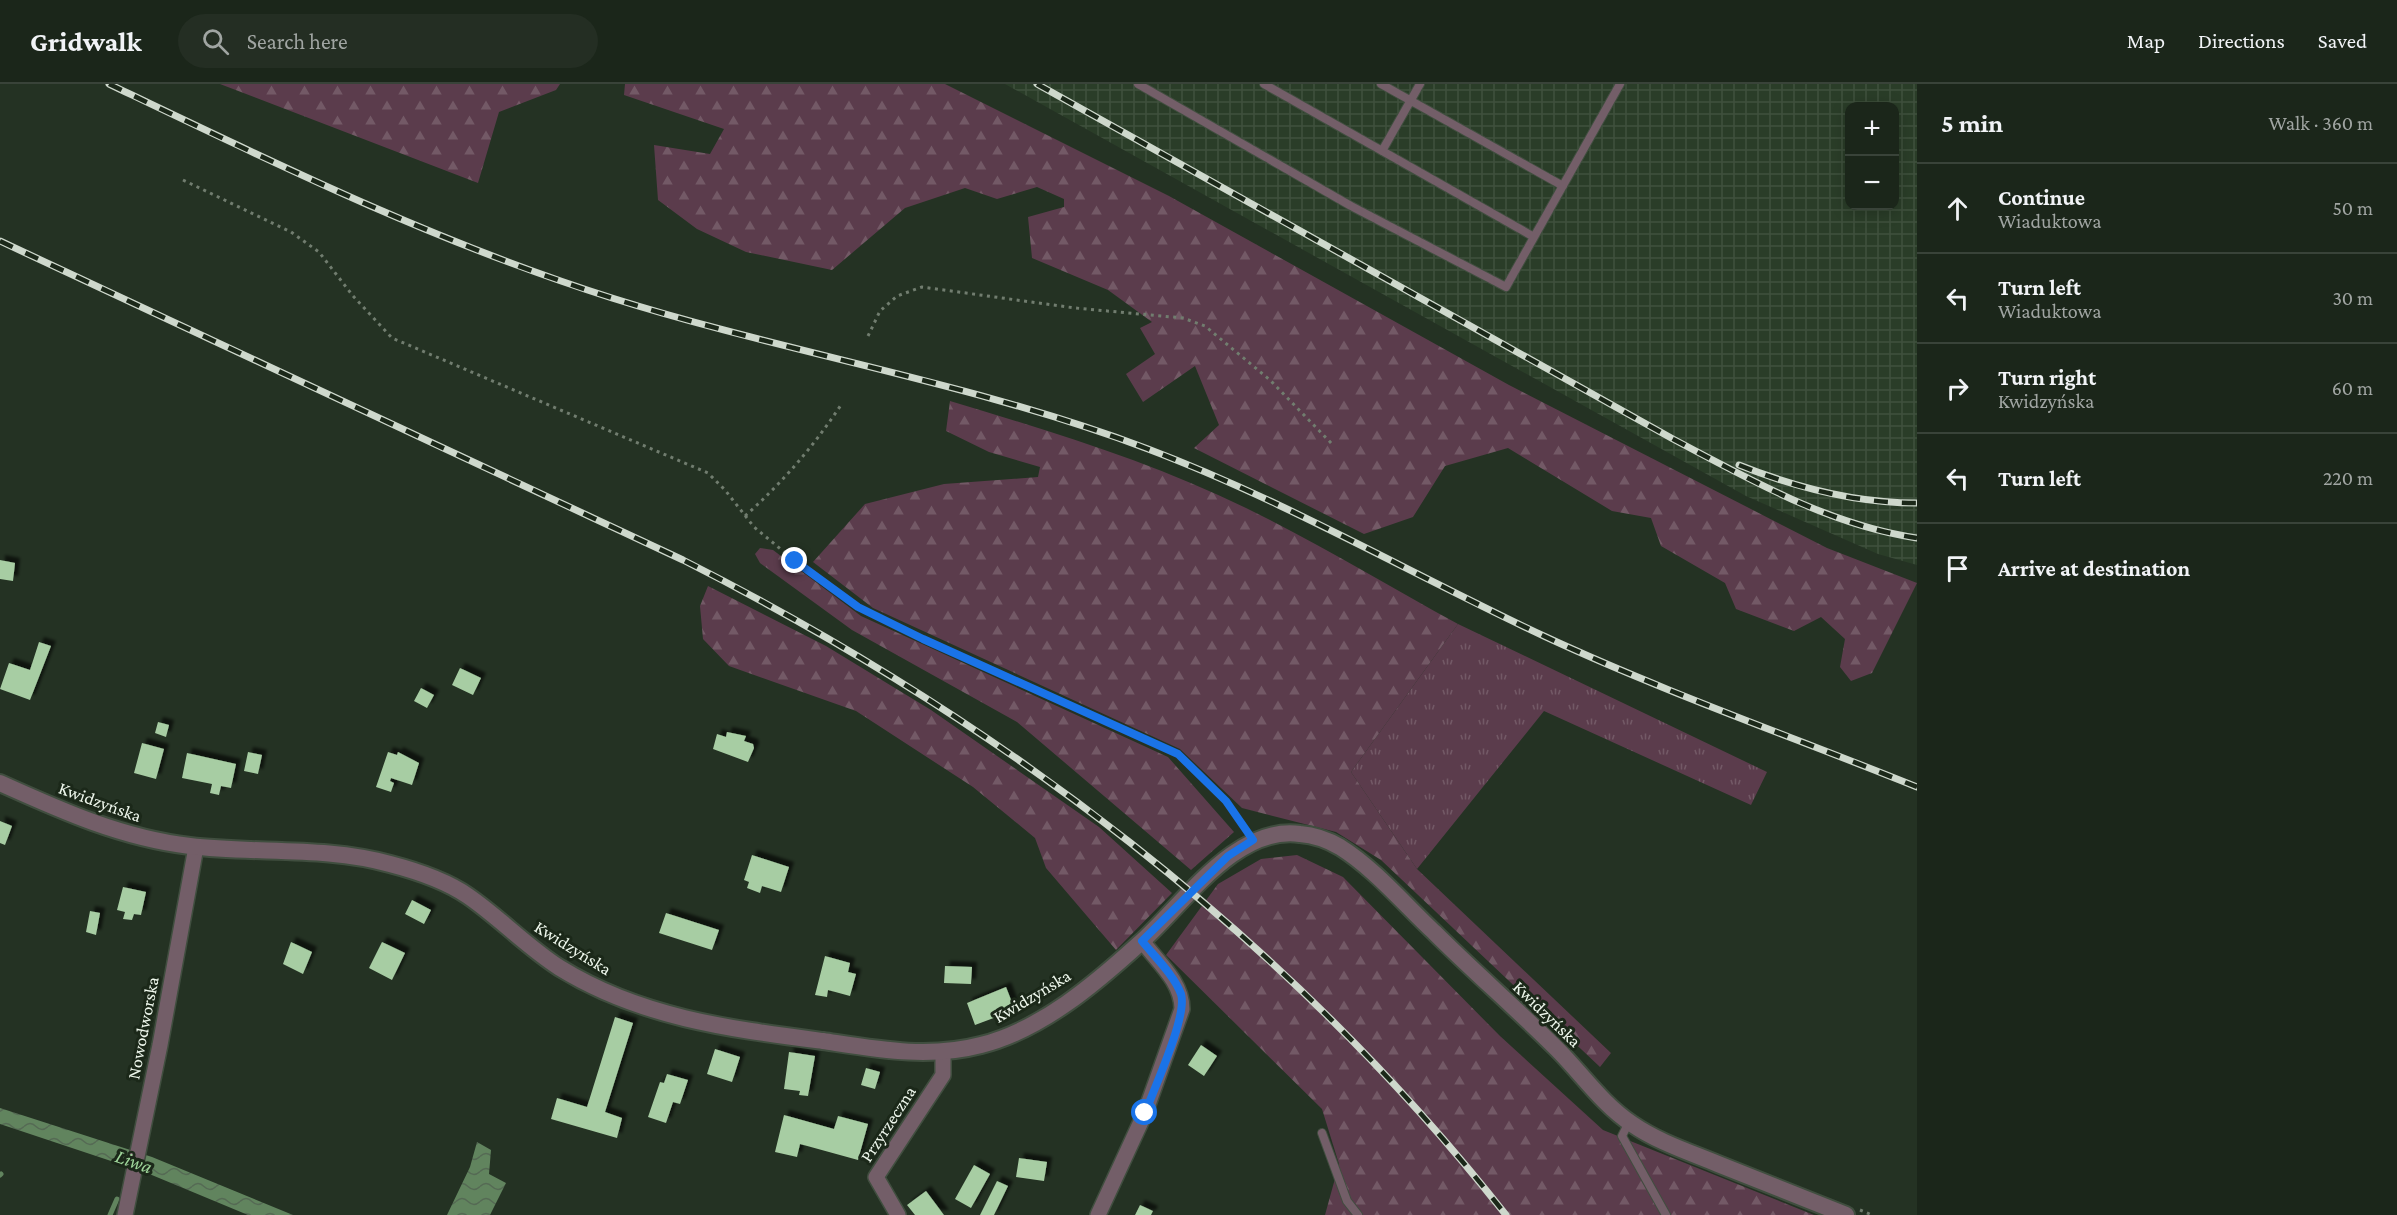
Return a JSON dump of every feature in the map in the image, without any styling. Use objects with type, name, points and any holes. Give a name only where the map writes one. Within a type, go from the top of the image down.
[{"type":"street","name":"Kwidzyńska","points":[[0,783],[73,816],[154,841],[196,847],[345,855],[423,874],[468,896],[557,966],[598,989],[668,1015],[713,1026],[918,1053],[943,1052],[988,1044],[1024,1028],[1068,1002],[1142,941],[1228,856],[1253,840],[1268,835],[1294,833],[1338,846],[1377,877],[1629,1122],[1676,1147],[1848,1210]]},
{"type":"street","name":"Nowodworska","points":[[125,1215],[142,1139],[196,847]]},
{"type":"street","points":[[1098,1215],[1145,1113],[1182,1009],[1182,998],[1174,981],[1142,941]]},
{"type":"street","name":"Przyrzeczna","points":[[898,1215],[876,1177],[943,1075],[943,1052]]},
{"type":"lane","points":[[1138,84],[1351,206],[1506,287],[1620,84]]},
{"type":"lane","points":[[1264,84],[1534,237]]},
{"type":"lane","points":[[1381,84],[1563,186]]},
{"type":"lane","points":[[1382,151],[1420,84]]},
{"type":"lane","points":[[1629,1122],[1622,1136],[1666,1215]]},
{"type":"lane","points":[[1322,1133],[1347,1201],[1358,1215]]},
{"type":"path","points":[[183,180],[291,232],[319,252],[353,296],[392,339],[708,473],[754,527],[795,561],[858,607],[923,639],[1178,754],[1226,801],[1253,840]]},
{"type":"path","points":[[868,336],[880,311],[897,296],[922,287],[1075,308],[1183,318],[1206,326],[1270,380],[1334,446]]},
{"type":"path","points":[[745,516],[773,491],[811,449],[841,405]]},
{"type":"path","points":[[1848,1210],[1872,1215]]},
{"type":"shaded area","points":[[1005,84],[1917,84],[1917,565],[1878,554],[1746,496]]},
{"type":"green space","points":[[220,84],[560,84],[556,90],[499,112],[478,183]]},
{"type":"green space","points":[[625,84],[945,84],[1169,196],[1509,385],[1827,548],[1917,583],[1872,673],[1851,681],[1840,667],[1845,639],[1821,617],[1794,631],[1736,609],[1725,583],[1661,546],[1651,518],[1612,511],[1508,448],[1445,466],[1413,517],[1364,534],[1194,448],[1219,425],[1195,366],[1143,402],[1126,374],[1155,354],[1140,328],[1152,322],[1108,290],[1032,258],[1028,217],[1064,207],[1064,199],[1037,187],[997,199],[965,188],[905,208],[832,270],[746,252],[697,229],[658,200],[654,145],[710,154],[724,129],[624,95]]},
{"type":"green space","points":[[950,401],[1100,449],[1210,491],[1300,536],[1458,624],[1351,772],[1417,869],[1611,1053],[1600,1067],[1381,860],[1336,832],[1242,808],[1180,749],[873,608],[813,562],[865,504],[944,484],[1038,477],[1040,467],[989,452],[946,431]]},
{"type":"green space","points":[[760,548],[773,550],[861,616],[1168,757],[1234,832],[1191,870],[1017,722],[852,630],[760,563],[755,554]]},
{"type":"green space","points":[[708,586],[826,646],[931,710],[1099,827],[1172,893],[1116,950],[1046,868],[1035,838],[973,787],[856,711],[729,666],[703,639],[700,606]]},
{"type":"green space","points":[[1458,624],[1767,772],[1751,805],[1544,711],[1417,869],[1351,772]]},
{"type":"green space","points":[[1297,855],[1343,877],[1500,1036],[1603,1130],[1814,1215],[1325,1215],[1339,1164],[1322,1109],[1166,955],[1218,884],[1261,859]]},
{"type":"water","name":"Liwa","points":[[0,1108],[152,1157],[293,1215],[248,1215],[147,1173],[0,1124]]},
{"type":"water","points":[[477,1142],[491,1150],[489,1174],[506,1183],[490,1215],[447,1215],[470,1167]]},
{"type":"building","points":[[0,560],[15,563],[13,581],[0,579]]},
{"type":"building","points":[[39,642],[51,646],[30,700],[0,689],[9,663],[30,670]]},
{"type":"building","points":[[460,668],[481,678],[473,695],[452,685]]},
{"type":"building","points":[[421,688],[434,695],[427,708],[414,701]]},
{"type":"building","points":[[158,722],[169,725],[166,737],[155,733]]},
{"type":"building","points":[[727,732],[746,736],[744,741],[753,744],[754,748],[748,762],[713,749],[717,734],[726,737]]},
{"type":"building","points":[[142,743],[164,749],[156,779],[134,773]]},
{"type":"building","points":[[248,752],[262,755],[258,774],[244,771]]},
{"type":"building","points":[[388,752],[397,755],[398,752],[419,763],[412,785],[391,778],[390,781],[394,783],[391,792],[376,787]]},
{"type":"building","points":[[187,753],[236,764],[231,788],[221,786],[219,795],[210,793],[212,784],[182,778]]},
{"type":"building","points":[[0,821],[12,826],[5,845],[0,843]]},
{"type":"building","points":[[752,855],[789,867],[781,892],[762,886],[760,893],[747,888],[749,882],[744,880]]},
{"type":"building","points":[[123,887],[146,892],[141,915],[134,914],[132,920],[123,919],[125,912],[117,910]]},
{"type":"building","points":[[412,900],[431,910],[424,924],[405,914]]},
{"type":"building","points":[[90,911],[100,913],[96,935],[86,932]]},
{"type":"building","points":[[666,913],[719,930],[712,950],[659,933]]},
{"type":"building","points":[[291,942],[312,952],[303,974],[283,964]]},
{"type":"building","points":[[382,942],[405,953],[392,980],[369,968]]},
{"type":"building","points":[[825,956],[850,963],[848,972],[856,974],[850,996],[828,990],[827,997],[815,995]]},
{"type":"building","points":[[945,966],[972,967],[971,984],[944,983]]},
{"type":"building","points":[[1006,987],[1015,1010],[975,1025],[967,1003]]},
{"type":"building","points":[[615,1017],[633,1023],[605,1112],[622,1118],[617,1138],[551,1119],[557,1098],[587,1107]]},
{"type":"building","points":[[1201,1045],[1217,1056],[1204,1076],[1188,1065]]},
{"type":"building","points":[[715,1049],[740,1057],[732,1082],[707,1074]]},
{"type":"building","points":[[789,1052],[815,1056],[808,1096],[799,1095],[800,1091],[784,1089]]},
{"type":"building","points":[[866,1068],[880,1072],[875,1089],[861,1085]]},
{"type":"building","points":[[667,1074],[688,1080],[680,1104],[673,1102],[666,1123],[648,1117],[660,1082],[664,1083]]},
{"type":"building","points":[[784,1115],[834,1129],[838,1116],[868,1124],[858,1160],[800,1144],[797,1157],[775,1152]]},
{"type":"building","points":[[1019,1158],[1047,1162],[1044,1181],[1016,1177]]},
{"type":"building","points":[[974,1165],[990,1174],[971,1208],[955,1199]]},
{"type":"building","points":[[997,1181],[1008,1186],[994,1215],[980,1215]]},
{"type":"building","points":[[926,1191],[944,1215],[915,1215],[907,1205]]},
{"type":"building","points":[[1140,1205],[1153,1211],[1151,1215],[1135,1215]]},
{"type":"waterway","points":[[110,1215],[117,1199]]},
{"type":"railway","points":[[109,84],[357,200],[547,276],[679,318],[1016,405],[1148,449],[1199,469],[1300,515],[1546,637],[1684,696],[1917,787]]},
{"type":"railway","points":[[1037,84],[1673,439],[1761,485],[1853,523],[1917,538]]},
{"type":"railway","points":[[0,241],[683,560],[800,622],[914,690],[1024,764],[1130,843],[1232,928],[1329,1018],[1421,1114],[1506,1215]]},
{"type":"railway","points":[[1739,465],[1826,493],[1871,500],[1917,503]]},
{"type":"route","points":[[795,561],[858,607],[923,639],[1178,754],[1226,801],[1253,840],[1228,856],[1142,941],[1174,981],[1182,998],[1179,1020],[1145,1113]]}]
